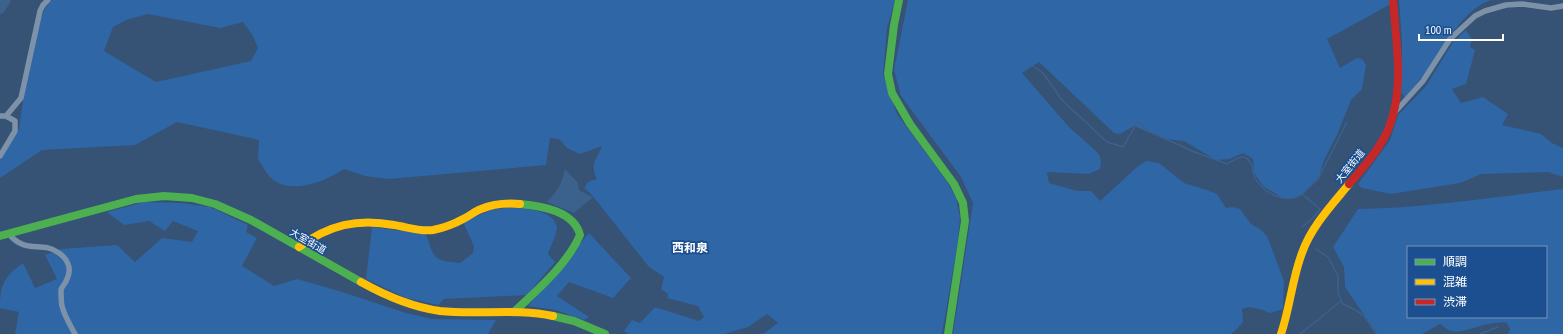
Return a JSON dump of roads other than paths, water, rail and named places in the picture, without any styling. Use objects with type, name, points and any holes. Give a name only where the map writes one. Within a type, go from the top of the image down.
[{"type":"main road","points":[[899,0],[894,25],[888,74],[892,94],[910,124],[954,184],[963,203],[965,221],[948,334]]},
{"type":"main road","name":"大室街道","points":[[1281,334],[1291,302],[1300,255],[1306,243],[1322,215],[1354,178],[1381,142],[1388,129],[1397,100],[1398,75],[1394,0]]},
{"type":"main road","name":"大室街道","points":[[0,236],[133,199],[158,196],[192,198],[215,204],[251,220],[384,294],[413,306],[459,313],[514,312],[543,314],[572,320],[605,334]]},
{"type":"main road","points":[[299,247],[311,238],[339,225],[360,223],[389,224],[419,230],[432,230],[462,220],[482,208],[501,204],[514,203],[532,206],[561,214],[576,225],[580,235],[577,242],[552,276],[514,312]]},
{"type":"street","points":[[0,156],[15,131],[15,120],[3,116],[21,98],[40,12],[43,5],[48,0]]},
{"type":"street","points":[[1393,113],[1423,81],[1450,39],[1475,16],[1485,11],[1506,5],[1522,4],[1551,8],[1563,6]]},
{"type":"street","points":[[9,234],[14,240],[22,245],[53,249],[60,253],[67,262],[70,269],[68,279],[61,289],[62,305],[74,334]]},
{"type":"waterway","points":[[0,9],[6,0]]},
{"type":"waterway","points":[[1033,66],[1043,73],[1062,100],[1107,142],[1123,147],[1138,121],[1146,130],[1192,151],[1227,164],[1239,157],[1247,158],[1251,163],[1255,178],[1269,193],[1283,198],[1296,197],[1302,194],[1320,209],[1312,219],[1302,227]]},
{"type":"waterway","points":[[1302,194],[1318,179],[1347,122]]},
{"type":"waterway","points":[[1316,249],[1328,257],[1338,276],[1338,293],[1343,304],[1363,315],[1376,334]]},
{"type":"waterway","points":[[1300,334],[1341,301]]},
{"type":"waterway","points":[[1480,334],[1498,327]]},
{"type":"district","name":"西和泉","points":[[690,247]]}]
